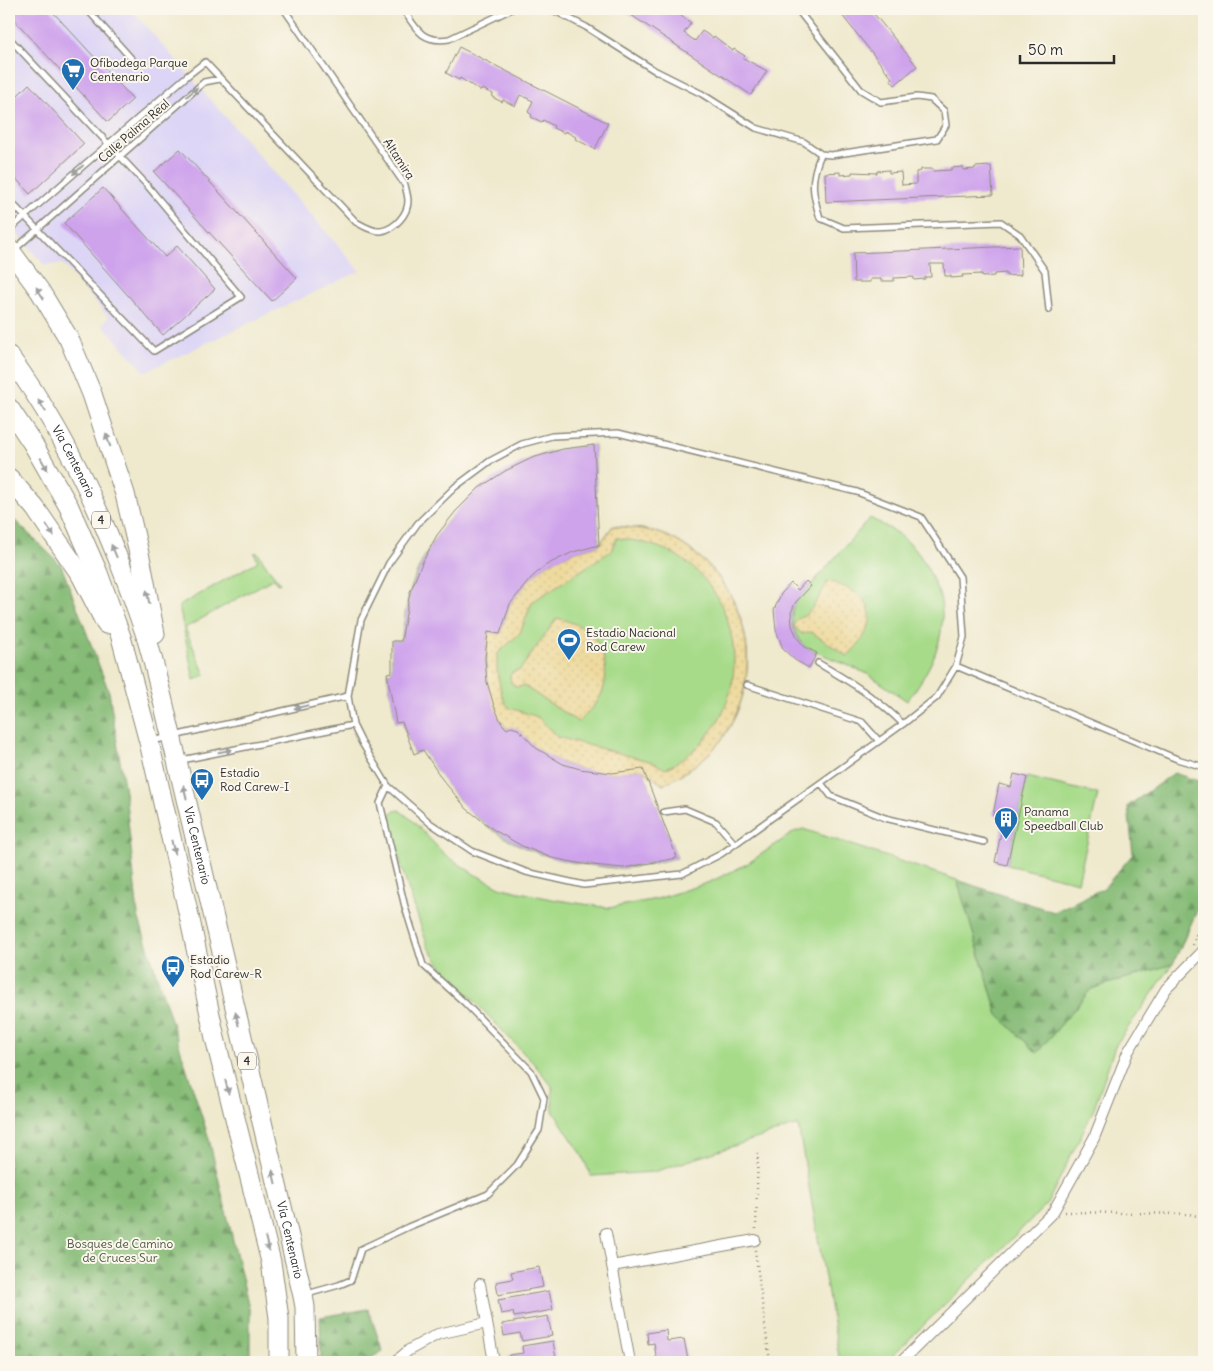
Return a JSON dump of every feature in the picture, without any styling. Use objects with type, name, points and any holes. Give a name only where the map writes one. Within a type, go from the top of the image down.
[{"type":"highway","points":[[10,251],[40,292],[69,339],[92,394],[116,462],[141,562],[156,637],[162,697]]},
{"type":"highway","name":"Vía Centenario","points":[[9,356],[56,428],[92,499],[144,629],[172,737],[166,763],[190,920],[215,1038],[272,1262],[279,1318],[279,1362]]},
{"type":"highway","name":"Vía Centenario","points":[[9,408],[33,444],[69,507],[98,573],[121,637],[149,742],[166,763],[303,1296],[306,1362]]},
{"type":"highway","points":[[9,478],[35,508],[81,575],[114,638],[138,699]]},
{"type":"street","points":[[901,1362],[1053,1212],[1094,1138],[1128,1052],[1166,989],[1204,950]]},
{"type":"street","points":[[606,1233],[630,1362]]},
{"type":"street","points":[[612,1266],[755,1240]]},
{"type":"street","points":[[480,1284],[494,1362]]},
{"type":"street","points":[[395,1362],[409,1350],[438,1334],[487,1323]]},
{"type":"lane","points":[[87,9],[137,65]]},
{"type":"lane","name":"Altamira","points":[[220,79],[356,222],[380,231],[395,226],[403,216],[408,202],[406,185],[284,9]]},
{"type":"lane","points":[[403,9],[420,34],[438,41],[449,40],[512,9]]},
{"type":"lane","points":[[551,9],[586,27],[654,70],[702,94],[756,128],[804,142],[822,154],[831,155],[938,139],[946,125],[944,111],[931,99],[917,97],[881,102],[861,90],[797,9]]},
{"type":"lane","points":[[9,38],[146,184],[241,297],[154,351],[9,200]]},
{"type":"lane","name":"Calle Palma Real","points":[[9,230],[205,62],[220,79]]},
{"type":"lane","name":"Calle Palma Real","points":[[10,251],[204,82],[220,79]]},
{"type":"lane","points":[[822,154],[814,170],[813,195],[820,218],[844,228],[1001,222],[1020,235],[1045,271],[1049,310]]},
{"type":"lane","points":[[618,433],[857,492],[921,517],[960,578],[964,637],[956,666],[937,697],[903,724],[721,854],[682,874],[584,885],[526,872],[472,851],[430,823],[388,786],[353,725],[348,696],[361,620],[389,563],[418,523],[455,487],[490,461],[522,444],[552,436],[618,433]]},
{"type":"lane","points":[[818,663],[859,687],[885,706],[903,724]]},
{"type":"lane","points":[[956,666],[1177,759],[1204,767]]},
{"type":"lane","points":[[748,685],[862,722],[879,741]]},
{"type":"lane","points":[[149,742],[348,696]]},
{"type":"lane","points":[[166,763],[353,725]]},
{"type":"lane","points":[[821,783],[831,796],[884,818],[984,842]]},
{"type":"lane","points":[[303,1296],[351,1280],[361,1249],[408,1227],[488,1194],[517,1165],[540,1130],[544,1098],[531,1071],[465,1002],[424,965],[405,907],[380,803],[388,786]]},
{"type":"lane","points":[[664,812],[686,809],[716,822],[735,844]]},
{"type":"path","points":[[758,1149],[754,1252],[770,1362]]},
{"type":"path","points":[[1053,1212],[1189,1214],[1204,1218]]},
{"type":"shaded area","points":[[9,9],[131,9],[360,271],[145,372],[102,324],[109,318],[63,264],[44,265],[9,224]]},
{"type":"green space","name":"Estadio Nacional Rod Carew","points":[[594,445],[599,545],[613,526],[637,528],[668,536],[700,557],[719,578],[734,603],[744,629],[747,657],[745,685],[737,713],[722,739],[710,753],[679,776],[663,785],[643,770],[677,858],[624,868],[611,868],[556,859],[523,847],[479,820],[455,795],[423,750],[414,754],[402,722],[396,723],[387,673],[392,672],[392,641],[401,641],[408,598],[418,570],[428,549],[456,512],[472,496],[510,469],[554,451]]},
{"type":"green space","name":"Bosques de Camino de Cruces Sur","points":[[9,515],[61,565],[109,692],[125,792],[138,916],[209,1139],[250,1312],[250,1362],[9,1362]]},
{"type":"green space","points":[[870,518],[899,534],[914,548],[927,568],[940,599],[941,629],[935,655],[907,701],[868,674],[805,647],[797,637],[793,626],[792,615],[795,603]]},
{"type":"green space","points":[[254,553],[258,553],[280,583],[278,584],[274,578],[185,628],[205,675],[194,680],[179,606],[258,561]]},
{"type":"green space","points":[[1174,773],[1204,783],[1204,895],[1173,964],[1091,989],[1037,1053],[998,1015],[957,880],[1054,912],[1104,888],[1133,854],[1128,806]]},
{"type":"green space","points":[[1027,777],[1098,794],[1078,882],[1007,865]]},
{"type":"green space","points":[[399,810],[412,820],[444,854],[474,874],[502,888],[551,899],[609,908],[657,899],[710,882],[747,864],[794,832],[803,829],[957,880],[998,1015],[1037,1053],[1091,989],[1173,964],[1115,1046],[1094,1109],[1047,1204],[886,1362],[840,1362],[798,1125],[654,1172],[591,1176],[581,1153],[553,1111],[552,1086],[535,1065],[442,967],[428,947],[405,879],[389,820],[392,812]]},
{"type":"green space","points":[[368,1309],[383,1351],[364,1362],[319,1362],[321,1356],[320,1317]]},
{"type":"sand","points":[[613,526],[653,531],[675,540],[700,557],[719,578],[734,603],[744,629],[747,657],[745,685],[737,713],[722,739],[710,753],[663,785],[642,769],[601,773],[572,767],[554,759],[537,749],[519,731],[511,727],[507,729],[499,719],[490,696],[486,670],[488,632],[500,634],[510,604],[531,578],[546,565],[573,552],[599,545]],"holes":[[[617,538],[650,544],[668,551],[689,565],[707,582],[720,603],[729,626],[733,650],[733,675],[728,699],[718,721],[707,736],[695,749],[665,769],[653,762],[557,737],[538,717],[510,708],[502,696],[497,671],[497,654],[520,633],[532,602],[611,551]]]},
{"type":"sand","points":[[828,581],[845,587],[859,595],[870,611],[867,630],[862,639],[847,656],[811,632],[802,634],[794,627],[796,621],[806,615],[811,609]]},
{"type":"sand","points":[[557,618],[576,624],[586,630],[597,643],[604,660],[605,678],[601,695],[594,706],[578,722],[524,686],[516,687],[511,683],[510,676],[512,672],[520,670]]},
{"type":"building","points":[[12,9],[50,9],[133,99],[108,122],[9,14]]},
{"type":"building","points":[[622,9],[674,9],[691,23],[684,33],[695,41],[702,31],[713,38],[714,36],[733,51],[734,49],[745,56],[743,58],[767,71],[751,95]]},
{"type":"building","points":[[837,9],[854,9],[858,14],[864,9],[870,9],[917,66],[895,85],[890,79],[892,78]]},
{"type":"building","points":[[459,47],[608,123],[595,149],[575,139],[576,137],[565,131],[564,133],[553,128],[554,126],[543,120],[542,122],[531,117],[532,115],[528,112],[533,101],[520,95],[515,106],[503,100],[502,102],[492,97],[493,94],[482,89],[481,91],[460,78],[459,80],[446,73]]},
{"type":"building","points":[[29,84],[84,144],[30,194],[9,171],[9,85],[18,95]]},
{"type":"building","points":[[180,149],[297,278],[272,301],[154,172]]},
{"type":"building","points":[[991,166],[993,195],[826,202],[825,173],[840,172],[840,175],[852,174],[852,172],[877,173],[877,171],[889,170],[889,173],[901,172],[902,185],[916,184],[916,172],[921,171],[921,169],[933,169],[933,171],[963,167],[963,170]]},
{"type":"building","points":[[103,188],[165,257],[177,246],[215,289],[163,335],[64,223]]},
{"type":"building","points":[[1020,246],[1021,275],[1006,276],[1006,273],[982,277],[982,274],[962,275],[963,277],[951,278],[951,276],[945,276],[944,264],[930,264],[931,277],[925,277],[925,279],[914,280],[914,277],[894,278],[894,281],[870,279],[870,282],[854,282],[853,253]]},
{"type":"building","points":[[594,445],[599,545],[573,552],[546,565],[531,578],[510,604],[500,634],[488,632],[485,658],[487,682],[494,706],[502,724],[507,729],[511,727],[518,729],[536,748],[563,764],[580,769],[612,773],[643,769],[677,858],[623,868],[583,864],[552,858],[522,846],[494,830],[467,809],[442,779],[423,750],[414,754],[402,722],[396,723],[387,673],[392,672],[392,641],[401,641],[410,592],[422,563],[437,535],[456,511],[479,488],[505,471],[532,458],[563,449]]},
{"type":"building","points":[[806,581],[811,586],[795,603],[791,613],[792,626],[798,639],[805,647],[817,653],[809,668],[795,660],[783,649],[776,630],[774,610],[781,594],[791,583],[798,590]]},
{"type":"building","name":"Panama Speedball Club","points":[[1014,774],[1027,777],[1007,865],[995,862],[1004,818],[993,815],[999,784],[1011,787]]},
{"type":"building","points":[[539,1267],[543,1287],[498,1295],[496,1282],[513,1279],[511,1272]]},
{"type":"building","points":[[549,1291],[553,1310],[514,1317],[513,1312],[501,1314],[498,1300]]},
{"type":"building","points":[[548,1316],[552,1336],[522,1341],[520,1333],[504,1336],[502,1324]]},
{"type":"building","points":[[666,1330],[667,1341],[684,1339],[688,1360],[657,1362],[654,1343],[648,1344],[647,1333]]},
{"type":"building","points":[[553,1341],[556,1359],[540,1362],[510,1362],[509,1355],[523,1353],[522,1346]]},
{"type":"building","points":[[475,1359],[475,1362],[463,1362],[463,1361]]},
{"type":"place","name":"Ofibodega Parque Centenario","points":[[73,91]]},
{"type":"place","name":"Estadio Nacional Rod Carew","points":[[569,661]]},
{"type":"place","name":"Estadio Rod Carew-I","points":[[202,801]]},
{"type":"place","name":"Panama Speedball Club","points":[[1006,840]]},
{"type":"place","name":"Estadio Rod Carew-R","points":[[173,988]]}]
